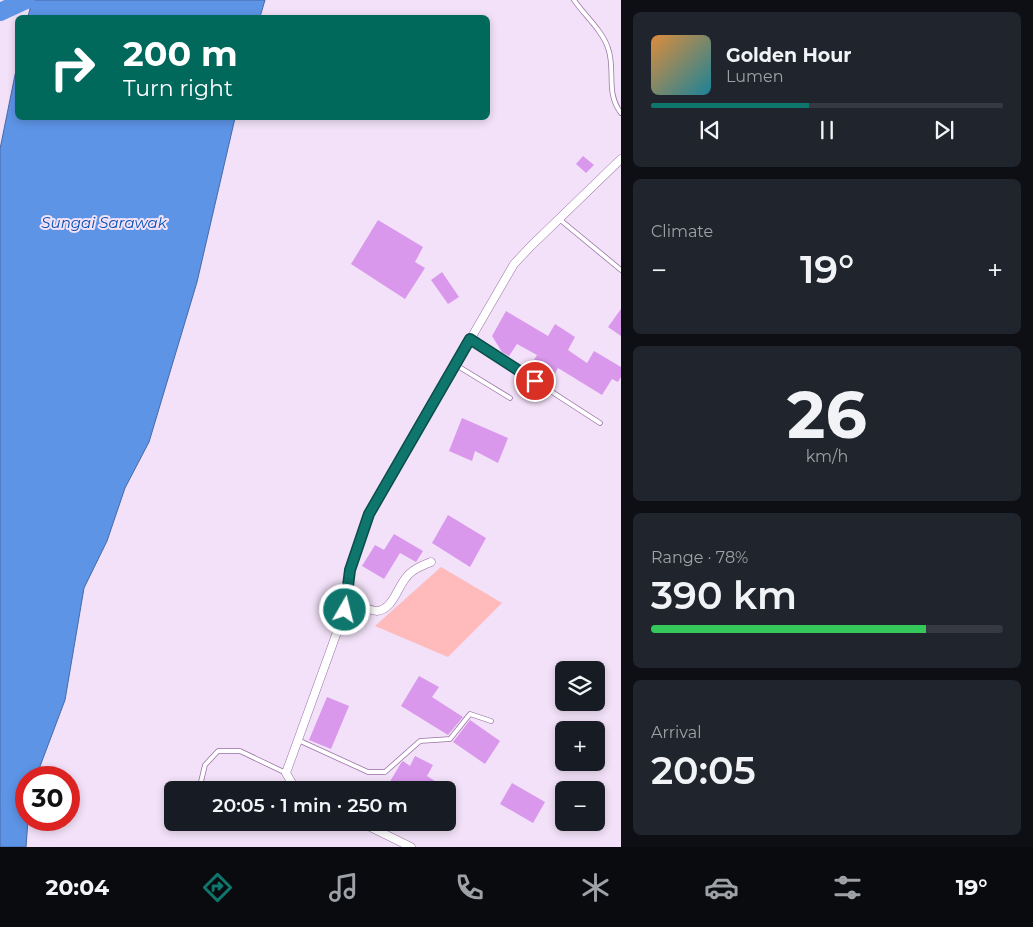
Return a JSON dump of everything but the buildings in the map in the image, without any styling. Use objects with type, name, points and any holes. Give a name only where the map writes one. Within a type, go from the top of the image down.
[{"type":"street","points":[[290,781],[286,774],[347,599],[350,570],[369,514],[514,264],[558,218],[620,159]]},
{"type":"street","points":[[347,599],[375,611],[382,610],[391,602],[405,578],[421,566],[431,562]]},
{"type":"street","points":[[378,831],[411,847]]},
{"type":"lane","points":[[574,0],[598,31],[608,48],[611,91],[620,112]]},
{"type":"lane","points":[[558,218],[620,270]]},
{"type":"lane","points":[[470,339],[600,423]]},
{"type":"lane","points":[[456,365],[510,398]]},
{"type":"lane","points":[[298,740],[368,772],[385,772],[420,741],[450,739],[470,714],[491,721]]},
{"type":"lane","points":[[201,781],[205,765],[218,750],[240,751],[286,774]]},
{"type":"shaded area","points":[[441,567],[502,603],[448,657],[375,626]]},
{"type":"water","points":[[32,0],[265,0],[261,15],[28,15]]},
{"type":"water","name":"Sungai Sarawak","points":[[15,75],[15,120],[235,120],[197,282],[149,442],[125,488],[107,541],[84,588],[65,700],[40,766],[15,766],[15,831],[27,831],[26,847],[0,847],[0,149]]},
{"type":"waterway","points":[[0,12],[26,0]]},
{"type":"route","points":[[345,610],[350,570],[369,514],[396,471],[470,339],[535,381]]}]
